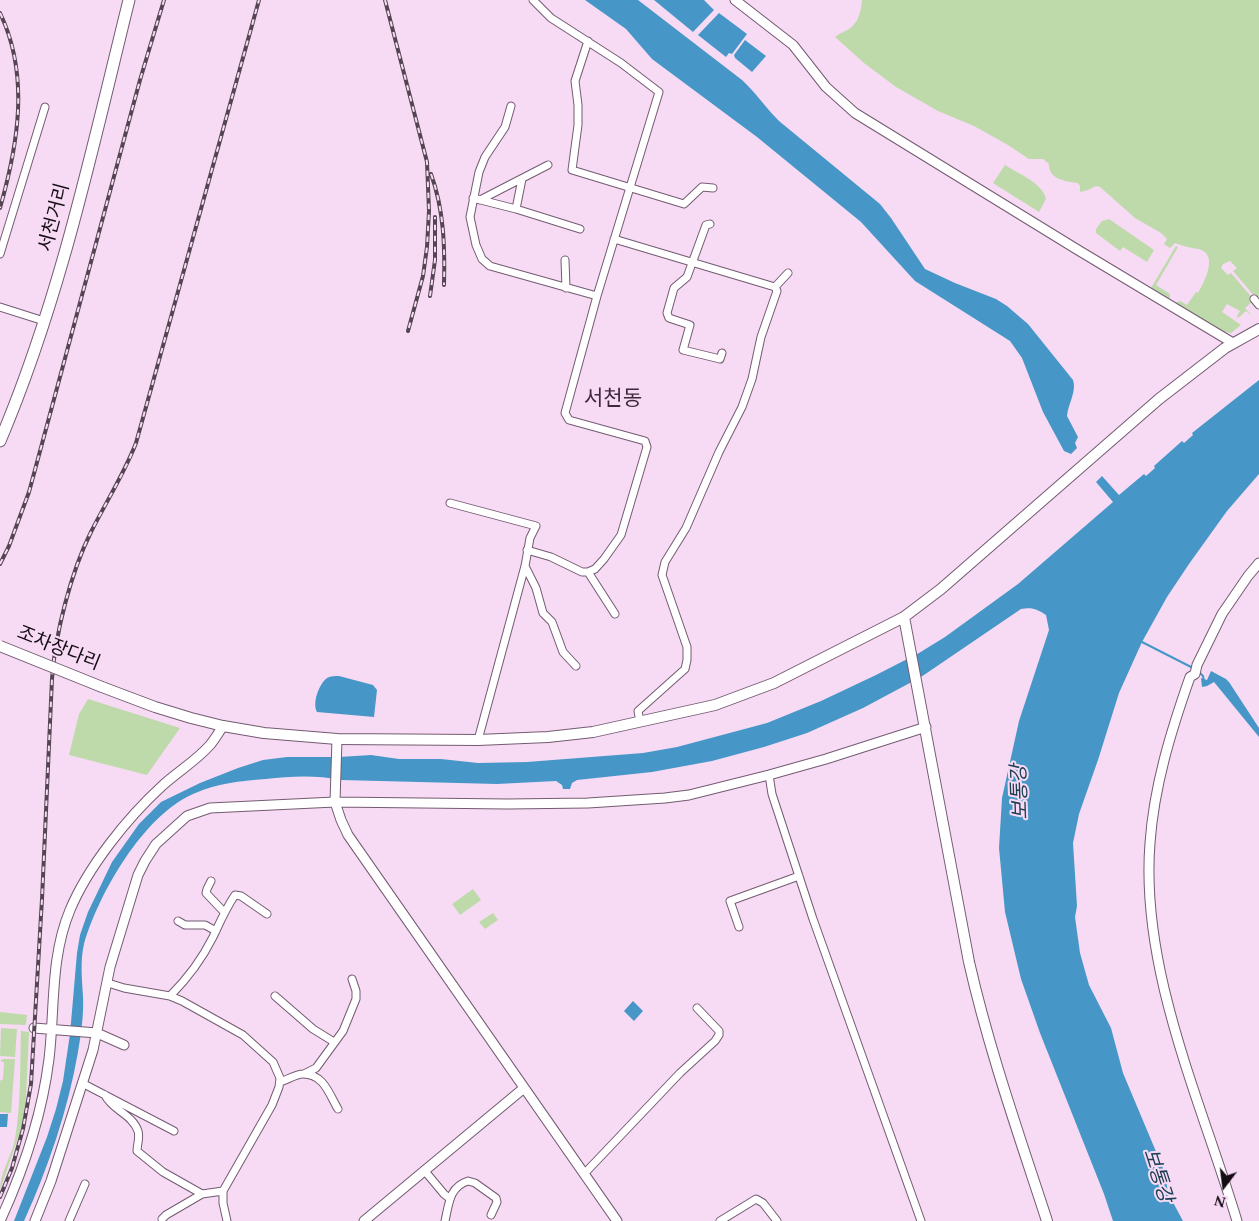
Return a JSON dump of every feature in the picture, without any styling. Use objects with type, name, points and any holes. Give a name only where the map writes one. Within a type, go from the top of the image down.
[{"type":"main road","name":"서천거리","points":[[0,441],[44,321],[72,229],[129,0]]},
{"type":"main road","name":"조차장다리","points":[[0,646],[155,707],[223,726],[264,733],[337,739],[478,740],[548,737],[593,732],[715,705],[774,683],[904,617],[941,589],[1159,400],[1233,343],[1259,329]]},
{"type":"main road","points":[[904,617],[908,630],[968,962],[995,1062],[1046,1221]]},
{"type":"street","points":[[527,550],[582,572],[588,572],[595,568],[621,535],[647,448],[645,441],[569,420],[565,413],[597,296],[659,92],[621,63],[551,18],[533,0]]},
{"type":"street","points":[[735,0],[793,45],[826,87],[856,112],[1078,250],[1233,343]]},
{"type":"street","points":[[588,41],[575,81],[578,118],[572,170],[684,204],[702,186],[713,188]]},
{"type":"street","points":[[511,106],[505,127],[485,157],[479,172],[477,199],[470,217],[476,245],[482,259],[490,266],[597,296]]},
{"type":"street","points":[[0,254],[44,107]]},
{"type":"street","points":[[477,199],[548,166]]},
{"type":"street","points":[[516,209],[522,179]]},
{"type":"street","points":[[477,199],[580,229]]},
{"type":"street","points":[[710,224],[706,225],[687,276],[674,288],[667,313],[670,318],[690,325],[683,350],[720,359],[722,353]]},
{"type":"street","points":[[614,239],[775,287]]},
{"type":"street","points":[[565,260],[566,288]]},
{"type":"street","points":[[775,287],[788,273]]},
{"type":"street","points":[[640,722],[638,711],[685,669],[687,647],[662,575],[665,562],[686,528],[719,452],[742,407],[752,379],[761,337],[770,308],[777,295],[775,287]]},
{"type":"street","points":[[0,307],[44,321]]},
{"type":"street","points":[[450,503],[536,526],[527,550],[525,566],[478,740]]},
{"type":"street","points":[[1237,1221],[1187,1070],[1165,995],[1152,910],[1150,844],[1153,814],[1172,730],[1190,677],[1196,670],[1212,631],[1222,614],[1259,563]]},
{"type":"street","points":[[525,566],[536,588],[543,613],[552,622],[563,652],[576,666]]},
{"type":"street","points":[[588,572],[615,614]]},
{"type":"street","points":[[35,1221],[51,1181],[82,1084],[97,1033],[110,967],[138,875],[144,861],[156,844],[188,816],[210,808],[335,802],[508,804],[615,802],[689,795],[826,759],[925,723]]},
{"type":"street","points":[[0,1221],[22,1173],[46,1082],[59,948],[71,909],[88,874],[136,812],[160,788],[211,744],[223,726]]},
{"type":"street","points":[[337,739],[335,802],[348,835],[617,1221]]},
{"type":"street","points":[[769,775],[772,794],[799,876],[921,1221]]},
{"type":"street","points":[[740,927],[730,900],[799,876]]},
{"type":"street","points":[[212,881],[206,893],[224,912]]},
{"type":"street","points":[[170,996],[197,965],[224,912],[235,895],[240,896],[268,914]]},
{"type":"street","points":[[178,921],[184,925],[205,925],[216,931]]},
{"type":"street","points":[[280,1082],[316,1068],[343,1030],[356,999],[356,991],[352,979]]},
{"type":"street","points":[[108,982],[124,988],[170,996],[182,1001],[243,1035],[273,1062],[280,1082],[272,1105],[223,1190],[223,1203],[227,1221]]},
{"type":"street","points":[[275,996],[313,1029],[334,1042]]},
{"type":"street","points":[[584,1174],[680,1073],[715,1041],[719,1031],[697,1008]]},
{"type":"street","points":[[34,1028],[97,1033],[124,1045]]},
{"type":"street","points":[[304,1074],[313,1076],[326,1086],[338,1109]]},
{"type":"street","points":[[82,1084],[174,1130]]},
{"type":"street","points":[[364,1221],[524,1088]]},
{"type":"street","points":[[105,1095],[108,1101],[124,1112],[138,1131],[137,1152],[163,1172],[202,1194]]},
{"type":"street","points":[[424,1170],[449,1198]]},
{"type":"street","points":[[445,1221],[449,1198],[456,1187],[468,1181],[475,1183],[496,1198],[497,1202],[491,1215]]},
{"type":"street","points":[[69,1221],[85,1184]]},
{"type":"street","points":[[162,1219],[202,1194],[223,1190]]},
{"type":"street","points":[[720,1221],[756,1199],[763,1203],[777,1221]]},
{"type":"green space","points":[[862,0],[1259,0],[1259,296],[1256,298],[1233,271],[1237,268],[1230,261],[1223,264],[1221,268],[1228,275],[1231,273],[1254,300],[1245,308],[1252,316],[1246,311],[1238,318],[1237,316],[1240,311],[1227,304],[1222,312],[1241,325],[1231,333],[1225,332],[1175,303],[1180,301],[1187,305],[1196,292],[1198,293],[1207,275],[1209,262],[1208,256],[1204,252],[1175,243],[1170,248],[1164,244],[1167,239],[1161,233],[1135,218],[1100,187],[1096,186],[1080,192],[1078,183],[1055,177],[1049,164],[1043,159],[1029,159],[974,126],[938,111],[896,87],[864,63],[835,37],[855,23],[860,12]]},
{"type":"green space","points":[[1005,165],[1035,183],[1044,193],[1046,199],[1039,212],[993,183]]},
{"type":"green space","points":[[1109,219],[1154,250],[1147,262],[1123,247],[1120,251],[1096,233],[1096,229],[1102,221]]},
{"type":"green space","points":[[1176,246],[1178,247],[1156,285],[1170,294],[1170,300],[1151,288]]},
{"type":"green space","points":[[88,699],[180,728],[147,775],[69,755],[79,714]]},
{"type":"green space","points":[[473,889],[481,900],[460,915],[452,904]]},
{"type":"green space","points":[[493,913],[498,920],[485,929],[479,922]]},
{"type":"green space","points":[[0,1012],[27,1015],[26,1025],[0,1024]]},
{"type":"green space","points":[[1,1028],[17,1029],[15,1057],[0,1056]]},
{"type":"green space","points":[[21,1031],[29,1032],[23,1123],[0,1190],[17,1126]]},
{"type":"green space","points":[[15,1059],[11,1113],[0,1112],[0,1081],[3,1079],[4,1062],[1,1062],[1,1060]]},
{"type":"water","points":[[585,0],[638,0],[742,80],[779,121],[880,204],[925,269],[996,299],[1028,324],[1073,380],[1074,389],[1067,416],[1078,437],[1075,443],[1077,448],[1071,454],[1064,451],[1043,412],[1022,358],[1010,341],[915,281],[861,222],[757,137],[652,59],[626,29]]},
{"type":"water","points":[[654,0],[704,0],[714,10],[693,32]]},
{"type":"water","points":[[719,13],[747,34],[732,54],[729,53],[726,57],[698,35]]},
{"type":"water","points":[[745,40],[766,56],[752,72],[734,55]]},
{"type":"water","name":"보통강","points":[[1259,380],[1259,474],[1227,511],[1189,564],[1167,597],[1142,642],[1119,693],[1079,814],[1073,843],[1077,906],[1075,917],[1080,953],[1089,985],[1111,1028],[1123,1073],[1165,1173],[1168,1193],[1183,1221],[1113,1221],[1021,979],[1005,912],[999,848],[1002,798],[1019,721],[1049,630],[1046,615],[1028,608],[1021,609],[921,677],[863,708],[807,733],[712,761],[652,772],[577,780],[572,783],[570,789],[563,789],[562,785],[556,781],[497,784],[285,777],[220,785],[193,794],[175,805],[140,838],[125,858],[100,902],[83,950],[82,1024],[69,1095],[49,1160],[33,1201],[24,1221],[14,1221],[47,1137],[63,1081],[70,1034],[77,953],[80,935],[88,912],[112,862],[139,824],[161,802],[200,783],[263,760],[287,757],[371,755],[399,759],[441,759],[478,763],[527,762],[643,753],[677,747],[767,723],[821,701],[876,675],[945,637],[1018,584],[1113,502],[1096,482],[1102,476],[1119,495],[1144,474],[1146,476],[1155,468],[1154,466],[1182,441],[1184,443],[1193,435],[1192,433]]},
{"type":"water","points":[[1211,671],[1229,682],[1259,728],[1259,737],[1214,682],[1202,687],[1201,678],[1207,680]]},
{"type":"water","points":[[339,676],[373,685],[377,690],[374,717],[317,712],[315,704],[321,685],[327,678]]},
{"type":"water","points":[[633,1001],[643,1011],[634,1021],[624,1011]]},
{"type":"water","points":[[0,1114],[8,1114],[7,1127],[0,1127]]},
{"type":"waterway","points":[[1142,642],[1193,668]]},
{"type":"waterway","points":[[1199,672],[1203,676],[1204,681]]},
{"type":"railway","points":[[0,564],[9,546],[29,492],[140,80],[164,0]]},
{"type":"railway","points":[[0,1197],[12,1168],[23,1129],[31,1084],[52,679],[60,623],[84,548],[136,443],[259,0]]},
{"type":"railway","points":[[385,0],[427,162],[429,211],[427,247],[423,276],[408,331]]},
{"type":"railway","points":[[0,13],[9,37],[18,85],[16,135],[0,208]]},
{"type":"railway","points":[[431,174],[439,201],[443,229],[444,285]]},
{"type":"railway","points":[[430,296],[435,260],[435,217]]},
{"type":"district","name":"서천동","points":[[613,401]]}]
